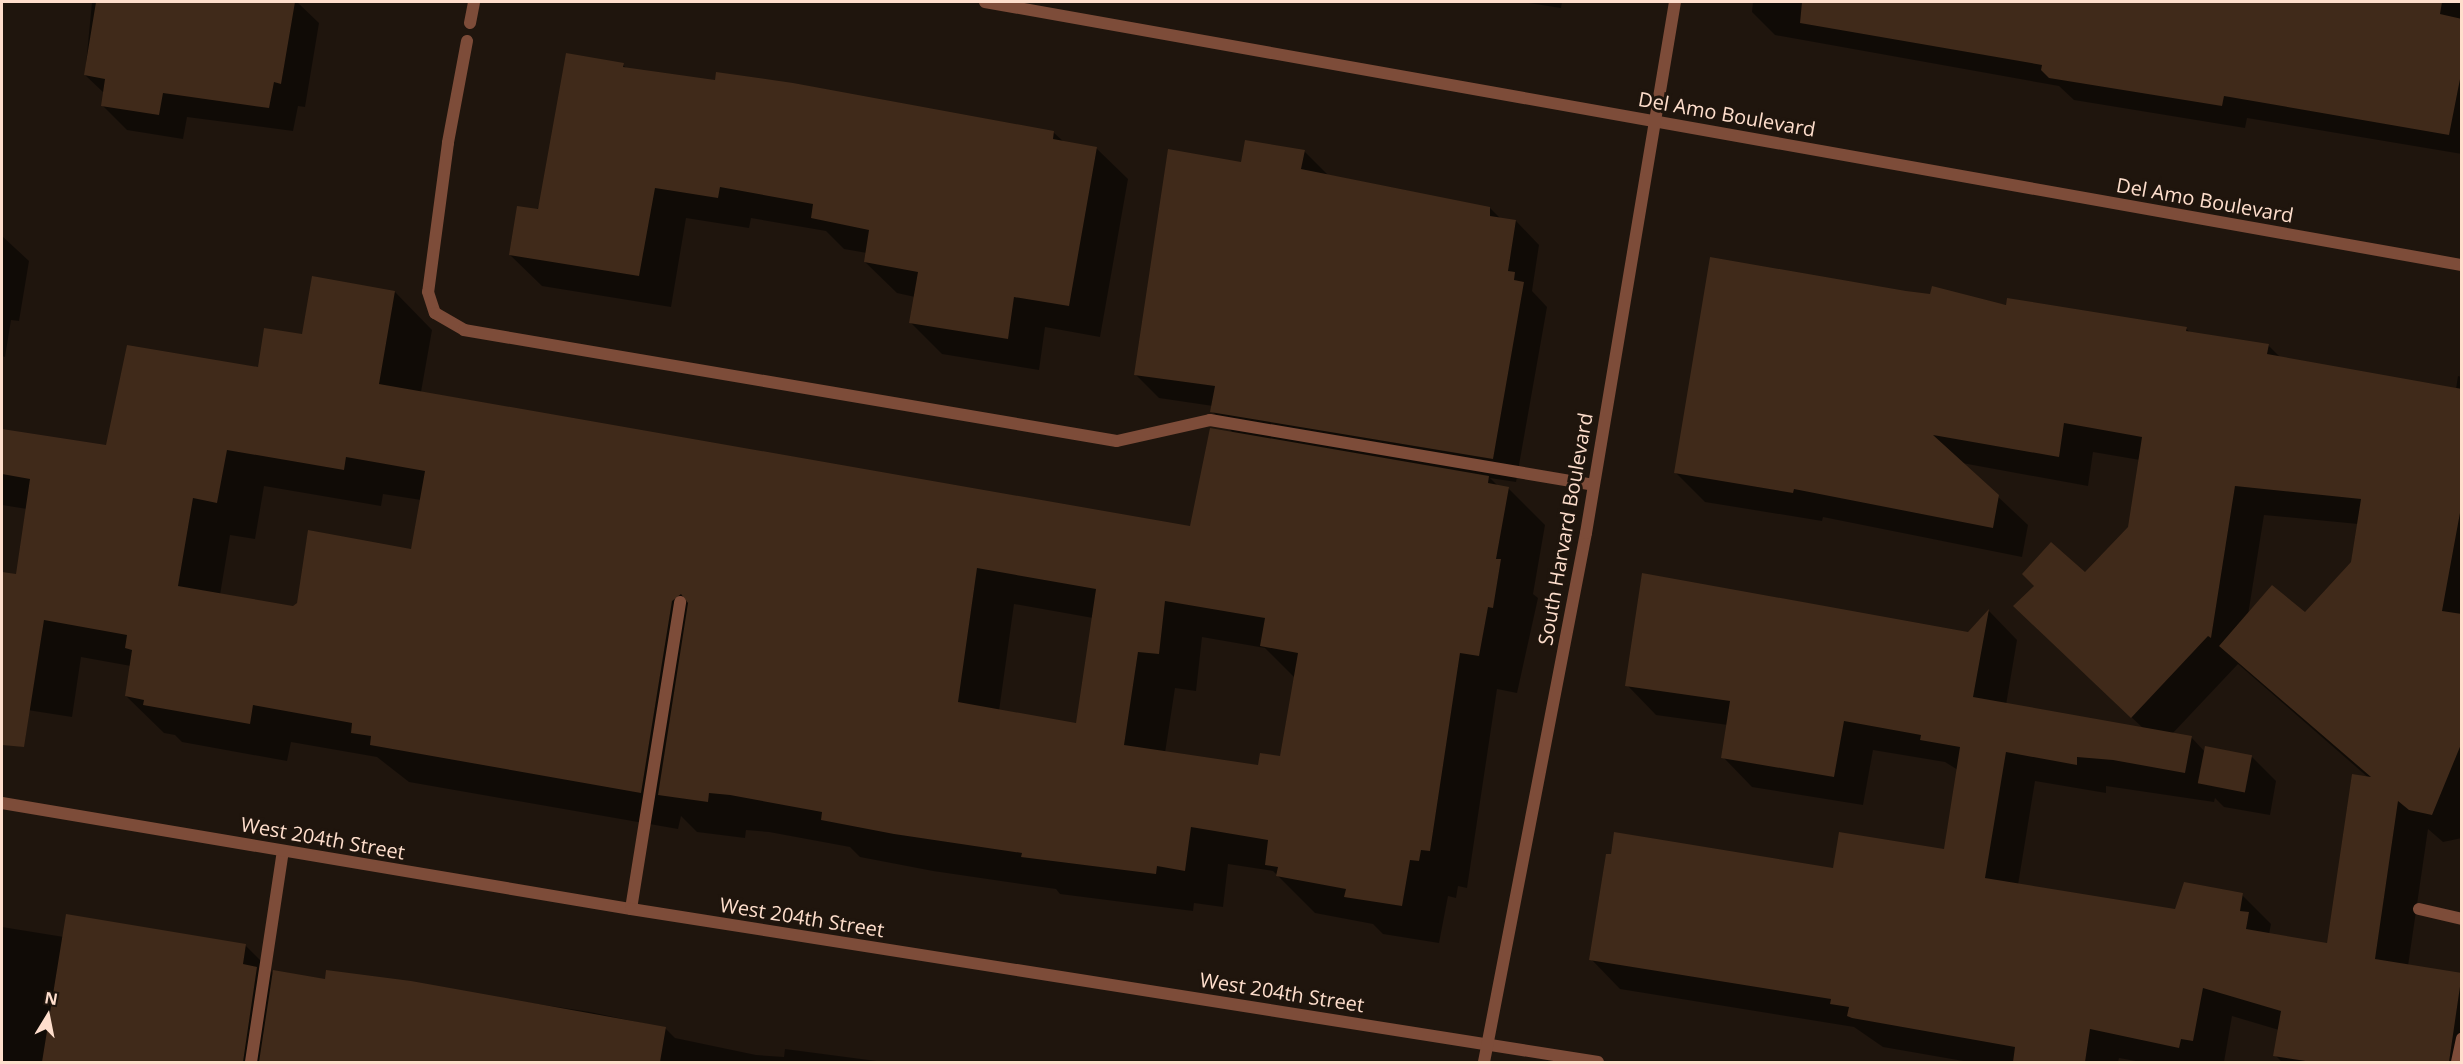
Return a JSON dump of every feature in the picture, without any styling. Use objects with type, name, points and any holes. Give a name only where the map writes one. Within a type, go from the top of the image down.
[{"type":"street","points":[[470,23],[474,2]]},
{"type":"street","name":"Del Amo Boulevard","points":[[985,2],[2462,265]]},
{"type":"street","name":"South Harvard Boulevard","points":[[1484,1062],[1594,485],[1653,121],[1675,2]]},
{"type":"street","points":[[467,41],[447,143],[428,292],[435,313],[464,330],[1117,441],[1210,420],[1594,485]]},
{"type":"street","points":[[630,909],[680,602]]},
{"type":"street","name":"West 204th Street","points":[[2,803],[630,909],[1598,1062]]},
{"type":"street","points":[[251,1062],[283,850]]},
{"type":"street","points":[[2418,909],[2462,919]]},
{"type":"street","points":[[2457,1062],[2462,1039]]},
{"type":"building","points":[[96,2],[295,2],[281,84],[274,82],[269,108],[163,93],[159,115],[101,106],[105,79],[84,75]]},
{"type":"building","points":[[1802,2],[2442,2],[2440,14],[2462,19],[2462,69],[2449,135],[2224,96],[2222,106],[2049,78],[2041,70],[2042,65],[1800,23]]},
{"type":"building","points":[[566,53],[624,63],[623,67],[715,80],[716,72],[793,83],[1054,131],[1053,139],[1097,147],[1069,306],[1014,297],[1008,339],[909,323],[918,272],[864,262],[869,230],[811,218],[813,204],[720,187],[718,198],[655,188],[639,276],[509,255],[517,206],[538,209]]},
{"type":"building","points":[[1245,140],[1305,150],[1301,169],[1490,207],[1490,216],[1516,220],[1508,271],[1515,272],[1514,280],[1524,282],[1493,459],[1210,412],[1215,386],[1134,375],[1168,149],[1241,162]]},
{"type":"building","points":[[1710,257],[1906,291],[1930,294],[1932,286],[2006,305],[2007,298],[2187,327],[2186,331],[2269,344],[2267,354],[2462,389],[2462,502],[2442,611],[2462,614],[2462,742],[2432,815],[2409,810],[2398,801],[2375,959],[2462,973],[2449,1062],[2312,1062],[2273,1056],[2281,1011],[2203,988],[2193,1041],[2181,1039],[2179,1048],[2090,1029],[2085,1062],[2013,1062],[2015,1047],[1852,1018],[1847,1016],[1849,1007],[1830,1004],[1831,999],[1589,960],[1606,854],[1611,854],[1614,832],[1833,868],[1839,832],[1944,849],[1960,747],[1920,740],[1921,735],[1844,721],[1834,777],[1721,758],[1730,701],[1625,686],[1642,573],[1968,632],[1989,609],[1973,697],[2192,736],[2185,773],[2113,760],[2077,757],[2077,765],[2006,752],[1985,878],[2175,909],[2184,882],[2243,893],[2240,911],[2249,912],[2246,929],[2327,943],[2352,774],[2371,777],[2219,646],[2272,585],[2305,612],[2351,562],[2361,499],[2235,486],[2211,638],[2208,636],[2131,718],[2013,606],[2034,586],[2022,574],[2051,542],[2085,572],[2128,527],[2142,437],[2064,423],[2059,457],[1933,435],[1999,495],[1993,528],[1794,489],[1793,493],[1674,473]]},
{"type":"building","points":[[312,276],[395,291],[379,384],[1190,526],[1210,428],[1489,476],[1488,483],[1509,487],[1496,559],[1501,559],[1493,608],[1488,607],[1479,656],[1460,653],[1430,851],[1421,850],[1419,861],[1410,860],[1402,906],[1344,897],[1346,889],[1276,876],[1278,867],[1265,865],[1268,840],[1191,827],[1185,871],[1157,866],[1156,874],[1021,857],[1022,853],[894,834],[821,820],[822,812],[730,795],[709,793],[708,802],[658,795],[688,603],[681,594],[672,601],[641,793],[370,745],[371,736],[351,733],[352,723],[253,705],[250,724],[143,705],[144,700],[125,696],[132,650],[125,648],[127,635],[44,620],[24,747],[2,745],[2,572],[16,574],[30,479],[2,474],[2,429],[106,445],[127,345],[258,367],[264,328],[302,334]],"holes":[[[227,450],[344,470],[346,457],[425,471],[411,549],[308,530],[297,603],[293,606],[178,586],[193,498],[217,503]],[[977,568],[1096,589],[1076,723],[958,702]],[[1165,601],[1265,618],[1260,646],[1298,653],[1280,756],[1260,753],[1258,765],[1124,745],[1138,652],[1159,654]]]},
{"type":"building","points":[[2205,746],[2252,755],[2245,792],[2198,783]]},
{"type":"building","points":[[66,914],[246,944],[243,964],[257,967],[243,1062],[42,1062]]},
{"type":"building","points":[[273,970],[325,979],[326,970],[411,981],[666,1027],[660,1062],[259,1062]]}]
